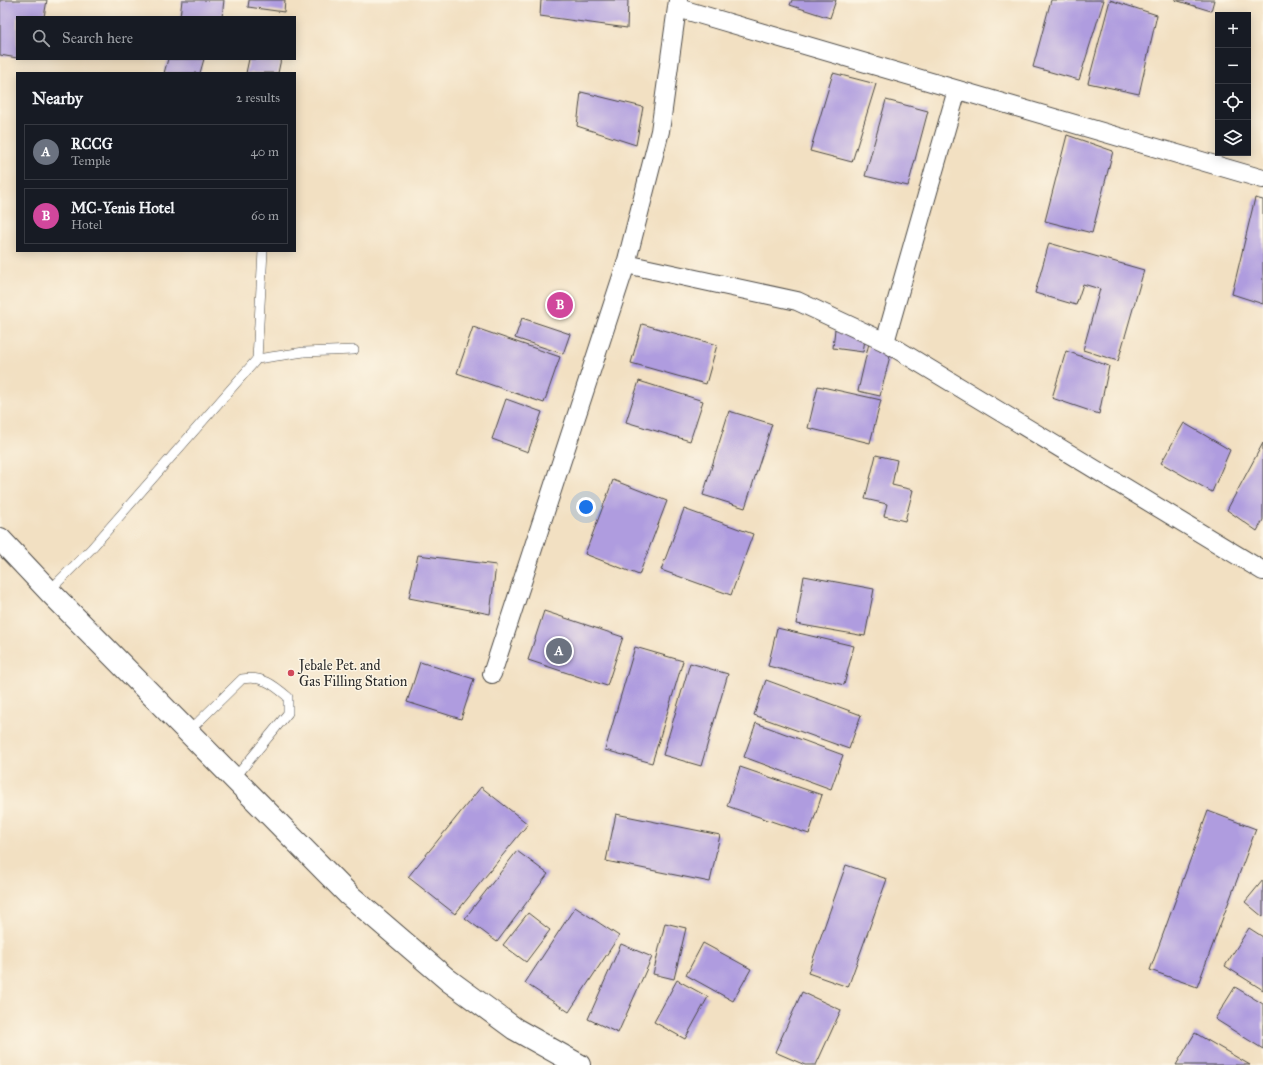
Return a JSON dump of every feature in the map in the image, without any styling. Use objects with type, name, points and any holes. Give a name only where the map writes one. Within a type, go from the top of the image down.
[{"type":"street","points":[[492,674],[626,264],[660,131],[678,4],[957,90],[1263,179]]},
{"type":"street","points":[[885,342],[957,90]]},
{"type":"street","points":[[626,264],[797,300],[885,342],[1263,571]]},
{"type":"street","points":[[0,539],[49,591],[349,895],[448,980],[515,1029],[579,1065]]},
{"type":"lane","points":[[49,591],[91,549],[257,359],[263,252]]},
{"type":"lane","points":[[257,359],[304,352],[354,350]]},
{"type":"lane","points":[[188,732],[242,679],[251,677],[271,683],[288,697],[288,713],[234,779]]},
{"type":"building","points":[[0,0],[47,0],[44,16],[16,16],[16,58],[0,55]]},
{"type":"building","points":[[182,0],[224,0],[222,16],[180,16]]},
{"type":"building","points":[[249,0],[285,0],[284,12],[248,7]]},
{"type":"building","points":[[541,0],[628,0],[627,28],[540,16]]},
{"type":"building","points":[[792,0],[836,0],[830,18],[790,5]]},
{"type":"building","points":[[1051,0],[1104,0],[1079,80],[1033,67]]},
{"type":"building","points":[[1110,0],[1157,15],[1139,94],[1088,83]]},
{"type":"building","points":[[1175,0],[1214,0],[1211,11]]},
{"type":"building","points":[[168,60],[204,60],[200,72],[164,72]]},
{"type":"building","points":[[249,60],[281,60],[278,72],[246,72]]},
{"type":"building","points":[[833,73],[876,84],[852,162],[810,151]]},
{"type":"building","points":[[581,92],[643,107],[636,145],[577,126]]},
{"type":"building","points":[[886,100],[928,111],[908,186],[865,176]]},
{"type":"building","points":[[1067,135],[1113,151],[1092,233],[1045,221]]},
{"type":"building","points":[[1255,198],[1263,200],[1263,304],[1232,294]]},
{"type":"building","points":[[1049,243],[1144,270],[1118,361],[1083,350],[1100,289],[1083,284],[1076,305],[1035,293]]},
{"type":"building","points":[[522,318],[570,334],[563,354],[515,338]]},
{"type":"building","points":[[642,324],[717,345],[706,384],[631,363]]},
{"type":"building","points":[[473,327],[560,357],[544,403],[457,373]]},
{"type":"building","points":[[835,329],[866,333],[863,352],[833,348]]},
{"type":"building","points":[[869,343],[892,348],[880,396],[858,391]]},
{"type":"building","points":[[1066,351],[1109,366],[1099,414],[1052,398]]},
{"type":"building","points":[[639,381],[703,401],[690,441],[626,422]]},
{"type":"building","points":[[818,386],[881,400],[870,443],[808,428]]},
{"type":"building","points":[[506,399],[542,412],[528,452],[492,439]]},
{"type":"building","points":[[729,411],[772,424],[745,508],[703,495]]},
{"type":"building","points":[[1184,423],[1230,450],[1212,492],[1161,463]]},
{"type":"building","points":[[1263,443],[1263,520],[1257,531],[1227,510]]},
{"type":"building","points":[[876,455],[897,460],[892,485],[913,490],[905,521],[884,516],[887,504],[865,499]]},
{"type":"building","points":[[613,480],[667,501],[639,575],[585,554]]},
{"type":"building","points":[[684,509],[753,534],[731,595],[661,570]]},
{"type":"building","points":[[418,555],[496,565],[490,614],[409,598]]},
{"type":"building","points":[[804,576],[874,589],[865,636],[796,624]]},
{"type":"building","points":[[544,611],[623,637],[607,686],[528,660]]},
{"type":"building","points":[[777,628],[854,646],[844,685],[768,666]]},
{"type":"building","points":[[635,647],[683,661],[652,763],[605,750]]},
{"type":"building","points":[[420,662],[474,679],[461,719],[407,702]]},
{"type":"building","points":[[690,663],[728,674],[701,766],[663,755]]},
{"type":"building","points":[[766,680],[861,715],[849,749],[754,715]]},
{"type":"building","points":[[756,723],[843,755],[831,789],[744,757]]},
{"type":"building","points":[[740,767],[822,795],[809,834],[727,806]]},
{"type":"building","points":[[481,787],[528,824],[455,914],[408,877]]},
{"type":"building","points":[[1208,811],[1256,829],[1197,987],[1150,970]]},
{"type":"building","points":[[616,814],[720,835],[710,882],[606,861]]},
{"type":"building","points":[[517,851],[548,874],[497,942],[465,918]]},
{"type":"building","points":[[846,865],[887,879],[848,987],[808,973]]},
{"type":"building","points":[[1263,880],[1263,917],[1245,902]]},
{"type":"building","points":[[575,907],[619,936],[569,1012],[525,983]]},
{"type":"building","points":[[528,913],[550,930],[526,962],[503,945]]},
{"type":"building","points":[[665,923],[686,928],[674,979],[653,974]]},
{"type":"building","points":[[1249,928],[1263,937],[1263,990],[1225,966]]},
{"type":"building","points":[[703,943],[751,969],[733,1001],[686,975]]},
{"type":"building","points":[[621,944],[652,957],[618,1033],[588,1019]]},
{"type":"building","points":[[677,980],[708,997],[685,1039],[654,1022]]},
{"type":"building","points":[[1235,987],[1263,1004],[1263,1049],[1215,1019]]},
{"type":"building","points":[[802,992],[841,1010],[816,1065],[805,1065],[775,1052]]},
{"type":"building","points":[[1195,1033],[1250,1065],[1176,1065]]},
{"type":"place","name":"MC-Yenis Hotel","points":[[560,305]]},
{"type":"place","name":"RCCG","points":[[559,651]]},
{"type":"place","name":"Jebale Pet. and Gas Filling Station","points":[[291,673]]}]
